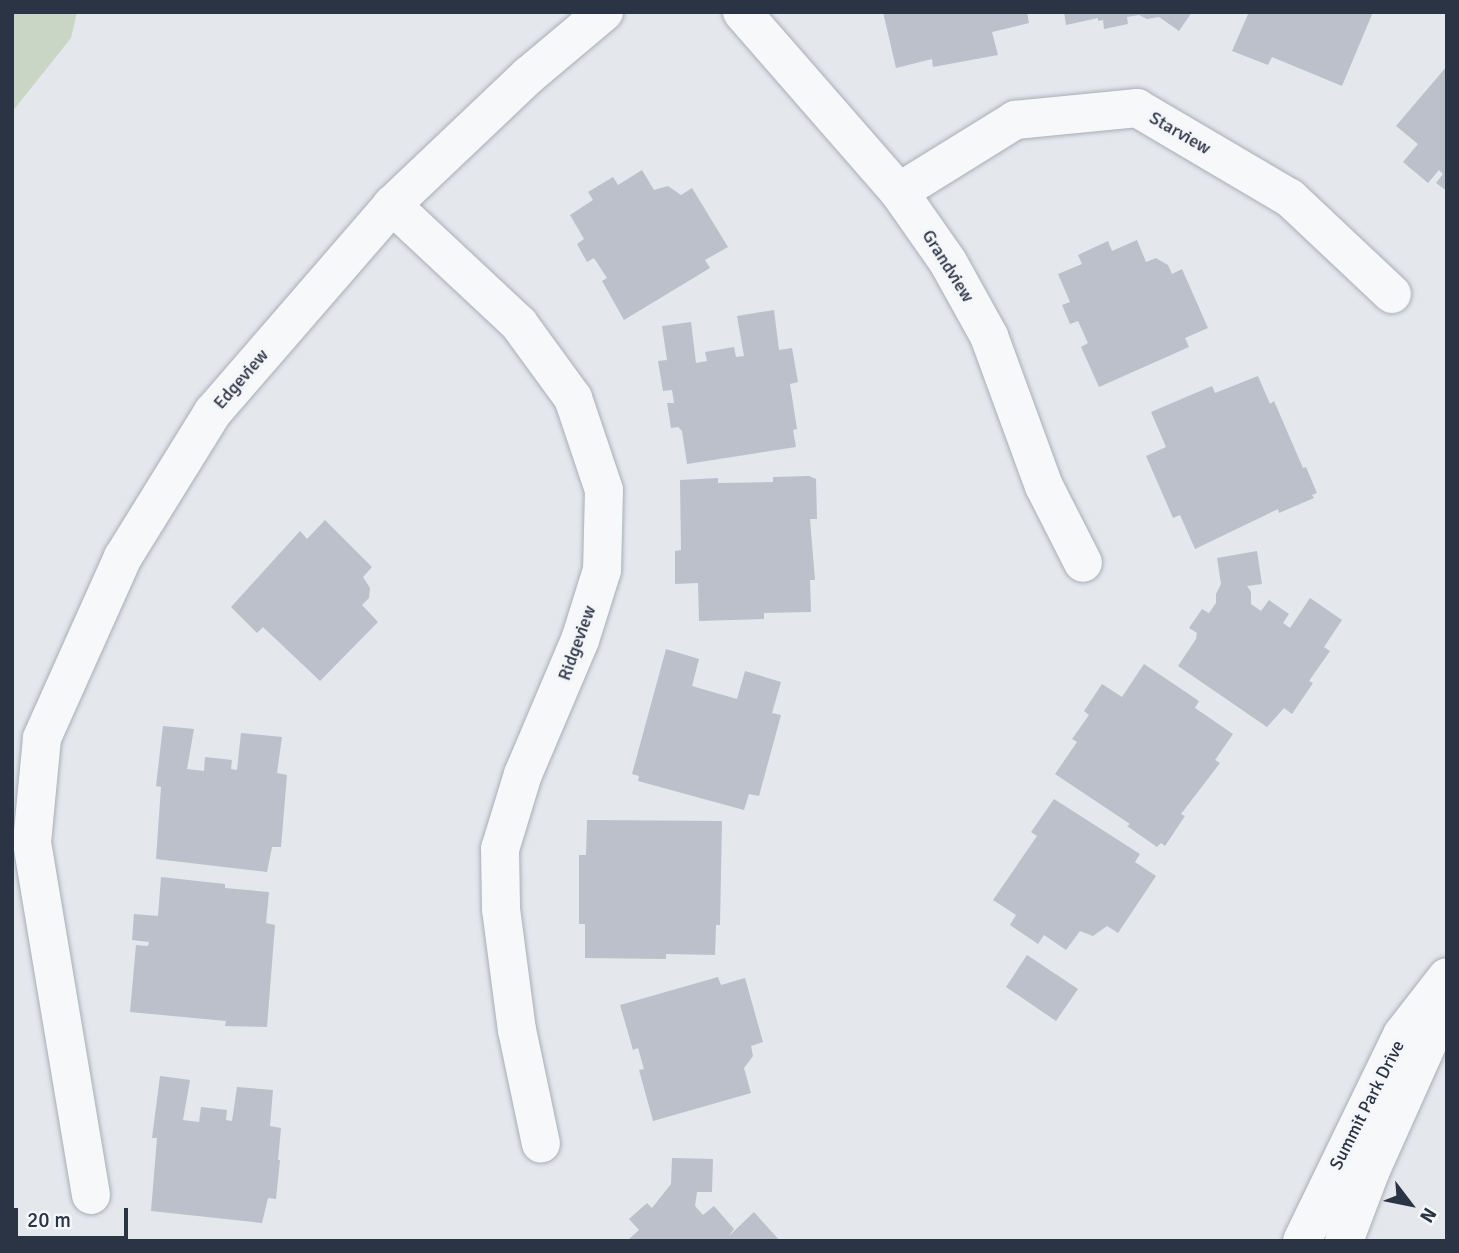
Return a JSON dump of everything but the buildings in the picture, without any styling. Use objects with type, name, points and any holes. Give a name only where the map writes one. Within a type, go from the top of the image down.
[{"type":"street","name":"Edgeview","points":[[91,1195],[32,842],[42,738],[123,557],[213,412],[392,205],[529,75],[604,12]]},
{"type":"street","name":"Grandview","points":[[742,12],[899,192],[948,262],[989,336],[1044,486],[1083,563]]},
{"type":"street","name":"Starview","points":[[899,192],[1015,120],[1137,108],[1290,198],[1392,294]]},
{"type":"street","name":"Ridgeview","points":[[392,205],[519,324],[572,398],[604,490],[602,570],[580,640],[523,774],[500,849],[501,909],[517,1030],[541,1144]]},
{"type":"street","name":"Summit Park Drive","points":[[1302,1241],[1402,1035],[1447,977]]},
{"type":"street","name":"Summit Park Drive","points":[[1344,1241],[1371,1170],[1447,1000]]},
{"type":"green space","points":[[12,12],[77,12],[71,38],[12,112]]}]
